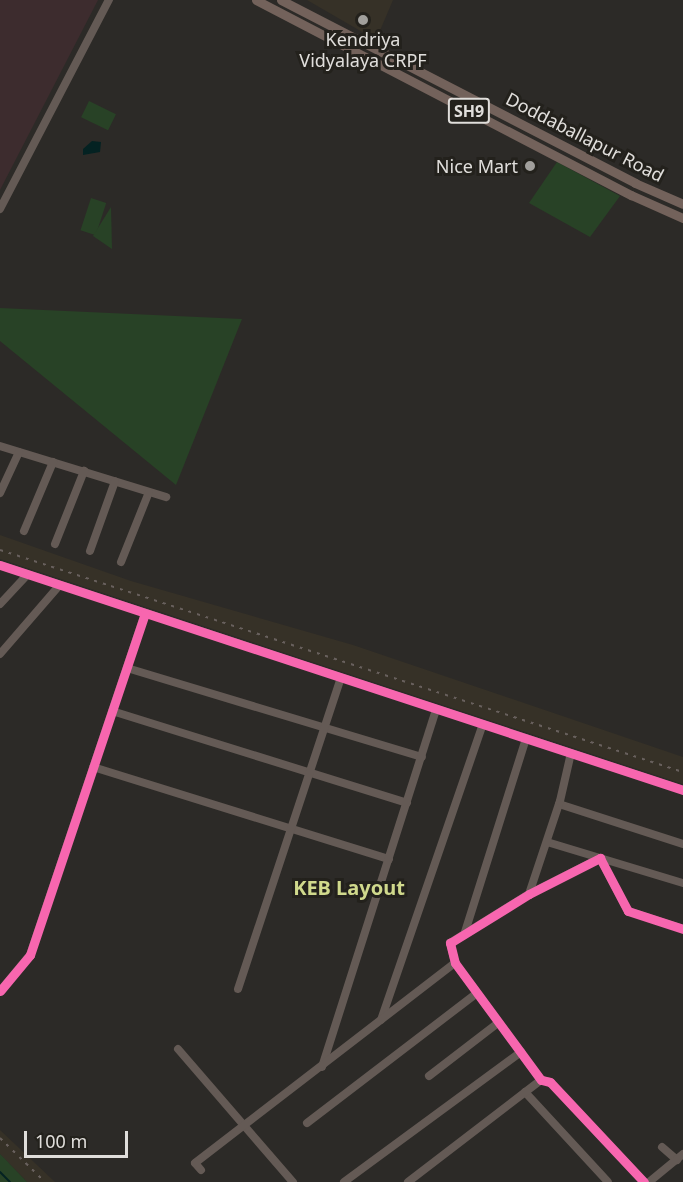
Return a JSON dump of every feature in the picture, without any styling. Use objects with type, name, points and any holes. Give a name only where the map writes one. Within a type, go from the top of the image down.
[{"type":"main road","name":"Doddaballapur Road","points":[[256,0],[631,195],[683,218]]},
{"type":"main road","name":"Doddaballapur Road","points":[[281,0],[635,183],[683,204]]},
{"type":"street","points":[[0,209],[109,0]]},
{"type":"street","points":[[0,446],[166,497]]},
{"type":"street","points":[[0,493],[19,452]]},
{"type":"street","points":[[24,531],[53,462]]},
{"type":"street","points":[[55,544],[84,471]]},
{"type":"street","points":[[90,551],[115,481]]},
{"type":"street","points":[[121,562],[149,492]]},
{"type":"street","points":[[0,565],[683,789]]},
{"type":"street","points":[[0,604],[27,574]]},
{"type":"street","points":[[0,654],[59,586]]},
{"type":"street","points":[[0,991],[30,955],[145,614]]},
{"type":"street","points":[[127,668],[422,756]]},
{"type":"street","points":[[238,989],[306,773],[341,678]]},
{"type":"street","points":[[322,1067],[436,709]]},
{"type":"street","points":[[112,711],[407,803]]},
{"type":"street","points":[[380,1022],[483,724]]},
{"type":"street","points":[[465,932],[526,738]]},
{"type":"street","points":[[529,894],[559,804],[571,753]]},
{"type":"street","points":[[93,767],[388,859]]},
{"type":"street","points":[[559,804],[683,844]]},
{"type":"street","points":[[547,842],[683,883]]},
{"type":"street","points":[[600,858],[529,894],[450,943],[455,963],[541,1080],[550,1082],[644,1182]]},
{"type":"street","points":[[600,858],[628,911],[683,928]]},
{"type":"street","points":[[201,1170],[195,1163],[245,1127],[455,963]]},
{"type":"street","points":[[307,1123],[477,993]]},
{"type":"street","points":[[429,1076],[499,1022]]},
{"type":"street","points":[[178,1049],[292,1182]]},
{"type":"street","points":[[344,1182],[521,1052]]},
{"type":"street","points":[[408,1182],[419,1179],[541,1080]]},
{"type":"street","points":[[525,1092],[608,1182]]},
{"type":"street","points":[[649,1182],[681,1158],[662,1147]]},
{"type":"shaded area","points":[[0,0],[98,0],[0,190]]},
{"type":"shaded area","name":"Kendriya Vidyalaya CRPF","points":[[307,0],[393,0],[376,40]]},
{"type":"shaded area","points":[[0,535],[131,581],[353,645],[683,757],[683,784],[0,559]]},
{"type":"shaded area","points":[[0,1130],[55,1182],[27,1182],[0,1154]]},
{"type":"green space","points":[[89,101],[116,114],[108,130],[81,117]]},
{"type":"green space","points":[[557,162],[620,196],[590,237],[529,203]]},
{"type":"green space","points":[[91,198],[106,203],[96,235],[80,230]]},
{"type":"green space","points":[[111,207],[112,249],[93,236]]},
{"type":"green space","points":[[0,308],[242,319],[176,485],[0,341]]},
{"type":"green space","points":[[0,1154],[6,1160],[27,1182],[0,1182]]},
{"type":"water","points":[[92,141],[101,142],[100,152],[83,155],[83,149]]},
{"type":"waterway","points":[[0,1172],[10,1182]]},
{"type":"railway","points":[[0,550],[683,772]]},
{"type":"railway","points":[[0,1138],[45,1182]]},
{"type":"cycle path","points":[[0,565],[683,790]]},
{"type":"cycle path","points":[[0,991],[30,955],[145,614]]},
{"type":"cycle path","points":[[644,1182],[550,1082],[541,1080],[455,963],[450,943],[529,894],[600,858],[628,911],[683,929]]},
{"type":"place","name":"Kendriya Vidyalaya CRPF","points":[[363,20]]},
{"type":"place","name":"Nice Mart","points":[[530,166]]},
{"type":"district","name":"KEB Layout","points":[[349,887]]}]
